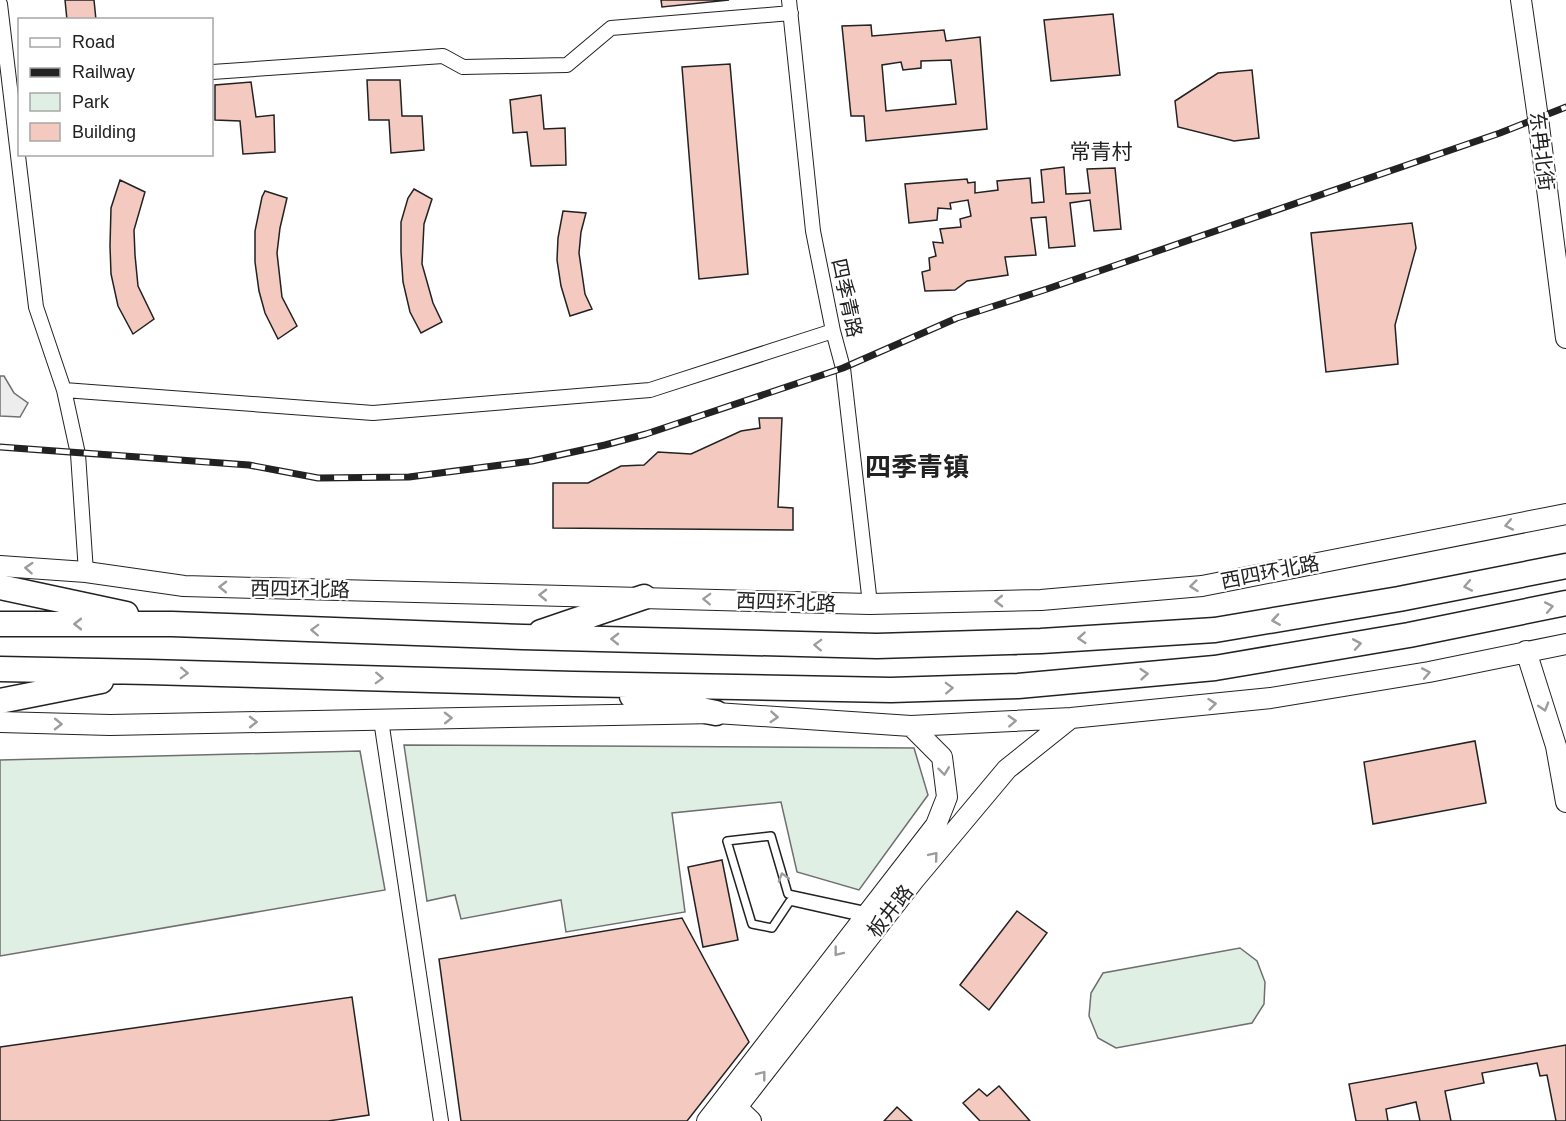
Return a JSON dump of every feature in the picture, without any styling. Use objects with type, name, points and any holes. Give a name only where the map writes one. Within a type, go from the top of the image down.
[{"type":"highway","name":"西四环北路","points":[[0,624],[172,624],[523,638],[877,646],[1041,641],[1215,630],[1399,599],[1566,566]]},
{"type":"highway","points":[[0,587],[172,624]]},
{"type":"highway","points":[[523,638],[644,597]]},
{"type":"highway","points":[[0,669],[891,690],[1018,686],[1215,668],[1409,635],[1566,603]]},
{"type":"highway","points":[[0,701],[149,672]]},
{"type":"highway","points":[[574,684],[716,713]]},
{"type":"street","name":"东冉北街","points":[[1521,0],[1566,338]]},
{"type":"street","points":[[0,4],[18,122]]},
{"type":"street","points":[[213,72],[443,56],[463,67],[567,65],[611,28],[790,6]]},
{"type":"street","name":"四季青路","points":[[790,6],[813,231],[833,331],[843,368],[870,604]]},
{"type":"street","points":[[21,156],[36,307],[64,390],[78,454],[86,572]]},
{"type":"street","points":[[64,390],[374,413],[650,390],[833,331]]},
{"type":"street","name":"西四环北路","points":[[0,566],[86,572],[184,586],[870,604],[1041,600],[1202,586],[1566,514]]},
{"type":"street","points":[[0,722],[110,725],[716,713],[911,726],[1071,718],[1271,698],[1429,672],[1566,644]]},
{"type":"street","points":[[1526,651],[1561,744],[1566,802]]},
{"type":"street","name":"板井路","points":[[729,1109],[914,879],[1007,769],[1071,718]]},
{"type":"street","points":[[381,720],[441,1121]]},
{"type":"street","points":[[707,1121],[729,1109],[867,914],[936,825],[947,797],[942,757],[911,726]]},
{"type":"street","points":[[729,1109],[751,1121]]},
{"type":"lane","points":[[771,836],[788,894],[867,914],[790,901],[772,928],[752,924],[728,842],[771,836]]},
{"type":"green space","points":[[404,745],[914,748],[928,795],[859,890],[797,872],[781,802],[672,813],[685,912],[566,932],[561,900],[461,919],[455,895],[427,901]]},
{"type":"green space","points":[[360,751],[385,890],[0,956],[0,760]]},
{"type":"green space","points":[[1240,948],[1257,961],[1265,982],[1264,1004],[1252,1023],[1116,1048],[1098,1038],[1089,1016],[1091,993],[1103,973]]},
{"type":"shaded area","points":[[0,376],[4,376],[14,393],[28,403],[20,417],[0,416]]},
{"type":"building","points":[[65,0],[94,0],[96,18],[67,18]]},
{"type":"building","points":[[661,0],[729,0],[662,7]]},
{"type":"building","points":[[1113,14],[1120,75],[1051,81],[1044,20]]},
{"type":"building","points":[[871,25],[872,36],[944,30],[946,41],[980,37],[987,129],[866,141],[864,116],[851,116],[842,26]],"holes":[[[951,60],[956,104],[886,111],[882,65],[901,62],[903,70],[921,68],[921,61]]]},
{"type":"building","points":[[730,64],[748,274],[699,279],[682,67]]},
{"type":"building","points":[[1252,70],[1259,138],[1234,141],[1178,127],[1175,101],[1218,73]]},
{"type":"building","points":[[367,80],[400,80],[402,116],[422,116],[424,150],[391,153],[389,120],[369,120]]},
{"type":"building","points":[[251,82],[256,117],[274,115],[275,152],[243,154],[240,121],[215,120],[215,85]]},
{"type":"building","points":[[541,95],[544,129],[565,128],[566,165],[531,166],[527,132],[513,133],[510,100]]},
{"type":"building","points":[[1064,167],[1066,194],[1090,193],[1087,169],[1115,168],[1121,229],[1094,231],[1090,200],[1070,203],[1075,246],[1049,248],[1046,217],[1031,218],[1036,255],[1005,257],[1008,275],[967,281],[955,290],[925,291],[922,272],[930,270],[929,258],[936,256],[933,242],[943,243],[940,229],[961,227],[960,219],[971,216],[968,200],[950,203],[951,209],[938,208],[937,220],[909,223],[905,184],[967,179],[968,183],[975,182],[975,193],[998,190],[997,181],[1030,178],[1032,203],[1044,202],[1041,170]]},
{"type":"building","points":[[120,180],[145,192],[134,230],[135,255],[138,286],[154,319],[133,334],[118,306],[111,274],[111,208]]},
{"type":"building","points":[[414,189],[432,199],[424,224],[422,264],[433,303],[442,322],[421,333],[410,312],[403,282],[401,252],[401,222],[408,198]]},
{"type":"building","points":[[265,191],[287,198],[277,253],[282,297],[297,326],[278,339],[265,313],[255,262],[255,231]]},
{"type":"building","points":[[563,211],[586,213],[579,253],[585,294],[592,309],[570,316],[561,286],[557,260]]},
{"type":"building","points":[[1412,223],[1416,248],[1395,325],[1398,364],[1326,372],[1311,233]]},
{"type":"building","points":[[759,418],[782,418],[778,507],[793,508],[793,530],[553,528],[553,483],[588,483],[621,466],[644,465],[658,452],[691,454],[741,431],[760,428]]},
{"type":"building","points":[[1475,741],[1486,803],[1373,824],[1364,762]]},
{"type":"building","points":[[722,860],[738,940],[703,947],[688,867]]},
{"type":"building","points":[[1017,911],[1047,933],[989,1010],[960,985]]},
{"type":"building","points":[[682,918],[749,1042],[687,1121],[461,1121],[439,959]]},
{"type":"building","points":[[352,997],[369,1115],[328,1121],[0,1121],[0,1047]]},
{"type":"building","points":[[1566,1045],[1566,1121],[1356,1121],[1349,1084]]},
{"type":"building","points":[[1537,1063],[1540,1076],[1547,1075],[1556,1121],[1451,1121],[1445,1091],[1484,1083],[1482,1073]]},
{"type":"building","points":[[999,1086],[1030,1121],[980,1121],[963,1103],[979,1089],[987,1096]]},
{"type":"building","points":[[1416,1102],[1420,1121],[1388,1121],[1386,1109]]},
{"type":"building","points":[[897,1107],[912,1121],[884,1121]]},
{"type":"railway","points":[[0,447],[249,465],[318,478],[409,477],[532,461],[646,434],[843,368],[957,318],[1500,133],[1566,107]]},
{"type":"district","name":"常青村","points":[[1101,151]]},
{"type":"district","name":"四季青镇","points":[[917,467]]}]
